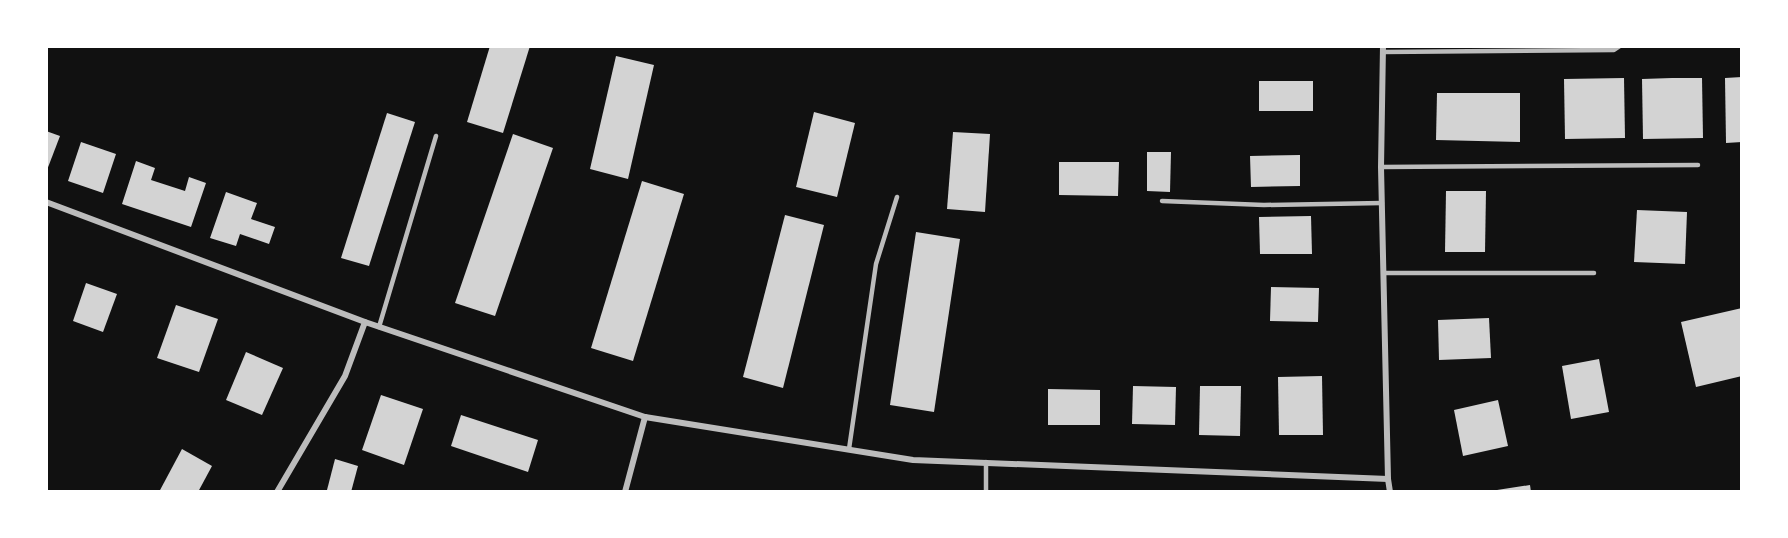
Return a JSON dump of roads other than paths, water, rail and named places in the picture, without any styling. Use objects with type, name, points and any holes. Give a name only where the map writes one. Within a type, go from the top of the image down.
[{"type":"street","points":[[1383,49],[1381,167],[1390,492]]},
{"type":"street","points":[[46,202],[365,322],[645,417],[913,460],[1388,479]]},
{"type":"street","points":[[277,492],[345,376],[365,322]]},
{"type":"street","points":[[624,492],[645,417]]},
{"type":"lane","points":[[1383,49],[1614,50],[1620,46]]},
{"type":"lane","points":[[379,327],[436,136]]},
{"type":"lane","points":[[1381,167],[1698,165]]},
{"type":"lane","points":[[849,449],[876,264],[897,197]]},
{"type":"lane","points":[[1162,201],[1264,205],[1382,203]]},
{"type":"lane","points":[[1384,273],[1594,273]]},
{"type":"lane","points":[[986,462],[986,492]]}]
